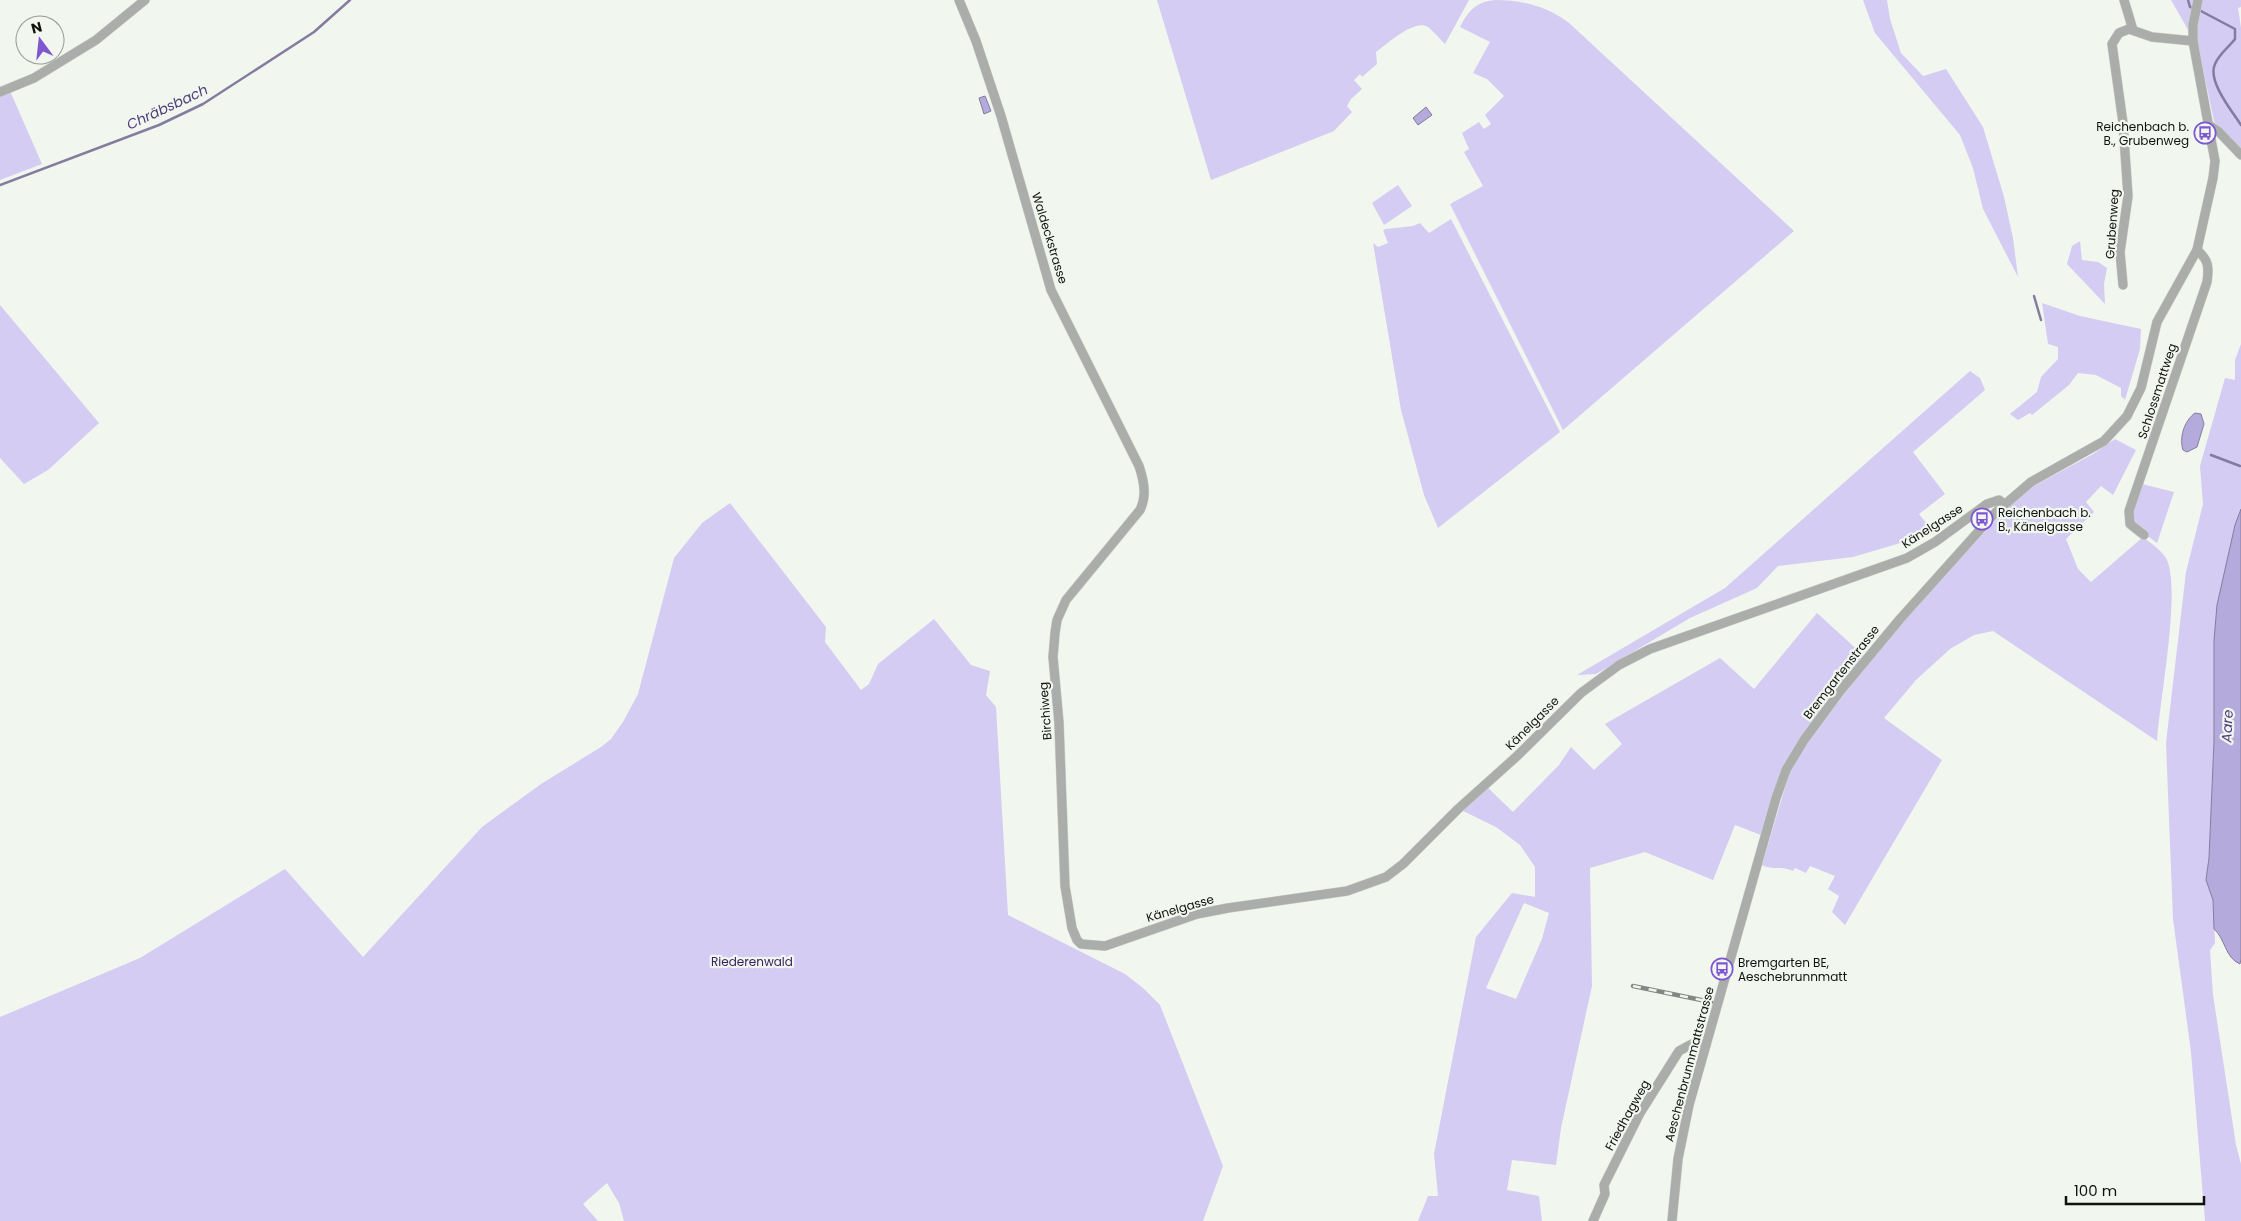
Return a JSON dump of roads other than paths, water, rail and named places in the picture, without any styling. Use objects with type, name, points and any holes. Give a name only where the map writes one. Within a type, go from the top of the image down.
[{"type":"street","points":[[0,92],[34,78],[96,40],[145,0]]},
{"type":"street","name":"Waldeckstrasse","points":[[959,0],[976,41],[1001,116],[1051,290],[1140,466],[1144,487],[1144,503]]},
{"type":"street","points":[[2124,0],[2134,30],[2152,38],[2193,41]]},
{"type":"street","name":"Bremgartenstrasse","points":[[1752,887],[1782,780],[1804,740],[1864,661],[2004,504],[2031,482],[2104,441],[2133,407],[2141,388],[2157,322],[2197,250],[2215,167],[2193,41],[2193,25],[2198,0]]},
{"type":"street","name":"Grubenweg","points":[[2123,286],[2120,252],[2127,210],[2128,187],[2122,105],[2112,49],[2114,40],[2119,33],[2126,30],[2134,30]]},
{"type":"street","points":[[2209,125],[2219,132],[2241,155]]},
{"type":"street","name":"Schlossmattweg","points":[[2144,535],[2129,522],[2129,511],[2207,282],[2207,260],[2197,250]]},
{"type":"street","name":"Känelgasse","points":[[1081,944],[1105,946],[1197,914],[1347,891],[1386,877],[1403,864],[1458,809],[1516,757],[1570,702],[1619,665],[1650,649],[1907,558],[1935,542],[1987,504],[1999,500],[2004,504]]},
{"type":"street","name":"Birchiweg","points":[[1081,944],[1077,940],[1072,928],[1065,886],[1059,723],[1053,657],[1055,633],[1057,620],[1066,600],[1128,527],[1144,503]]},
{"type":"street","name":"Aeschenbrunnmattstrasse","points":[[1672,1221],[1683,1134],[1706,1045],[1752,887]]},
{"type":"street","name":"Friedhagweg","points":[[1593,1221],[1605,1194],[1604,1184],[1640,1112],[1679,1051],[1692,1044],[1706,1045]]},
{"type":"water","points":[[985,96],[991,111],[984,114],[979,98]]},
{"type":"water","points":[[1426,107],[1432,115],[1418,125],[1413,118]]},
{"type":"water","points":[[2195,413],[2201,414],[2204,424],[2197,447],[2187,452],[2183,450],[2182,435],[2185,425]]},
{"type":"water","name":"Aare","points":[[2241,509],[2240,964],[2228,953],[2221,937],[2214,929],[2213,900],[2206,880],[2209,858],[2214,741],[2214,640],[2217,605],[2235,525]]},
{"type":"waterway","name":"Chräbsbach","points":[[0,185],[159,125],[203,104],[314,32],[350,0]]},
{"type":"waterway","name":"Chräbsbach","points":[[2188,0],[2190,7],[2194,8]]},
{"type":"waterway","name":"Chräbsbach","points":[[2199,10],[2235,29],[2235,39],[2219,57],[2213,71],[2217,87],[2241,125]]},
{"type":"waterway","points":[[2034,296],[2041,320]]},
{"type":"waterway","points":[[2211,455],[2240,466]]},
{"type":"railway","points":[[1633,986],[1711,1002]]},
{"type":"place","name":"Reichenbach b. B., Grubenweg","points":[[2205,133]]},
{"type":"place","name":"Reichenbach b. B., Känelgasse","points":[[1982,519]]},
{"type":"place","name":"Bremgarten BE, Aeschebrunnmatt","points":[[1722,969]]},
{"type":"park label","name":"Riederenwald","points":[[752,961]]}]
